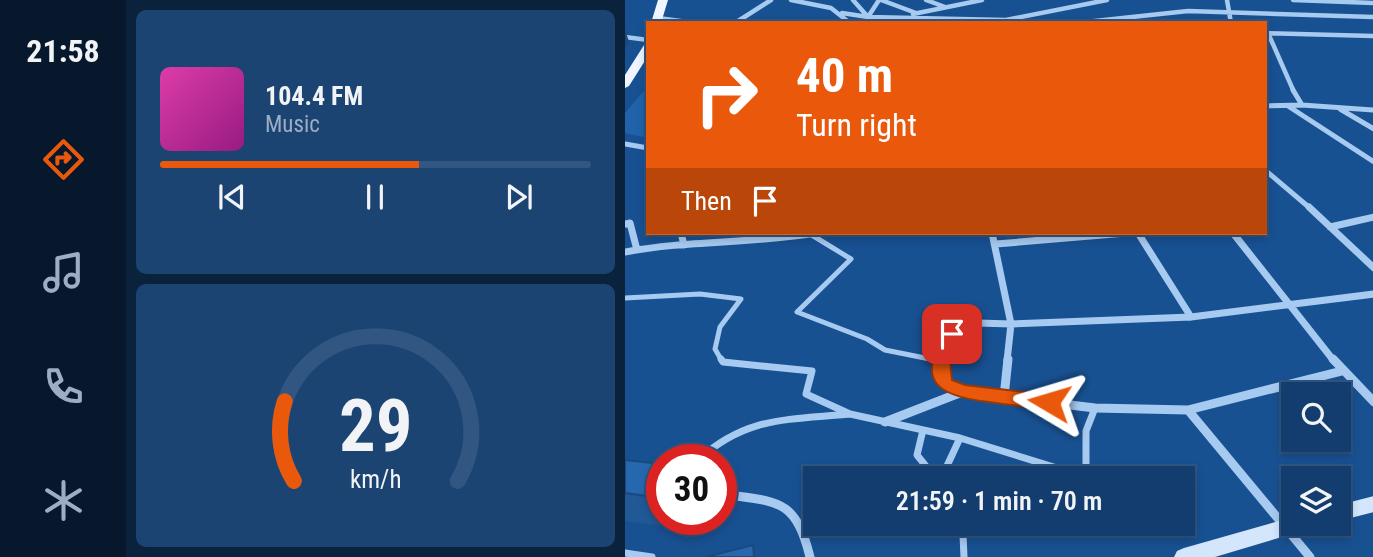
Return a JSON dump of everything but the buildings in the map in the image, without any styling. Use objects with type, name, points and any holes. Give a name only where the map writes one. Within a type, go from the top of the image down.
[{"type":"main road","points":[[657,20],[663,0]]},
{"type":"main road","points":[[625,84],[643,64]]},
{"type":"main road","points":[[1351,510],[1373,504]]},
{"type":"main road","points":[[1184,557],[1281,529]]},
{"type":"street","points":[[738,21],[771,0]]},
{"type":"street","points":[[791,0],[868,17],[1006,20],[1107,0]]},
{"type":"street","points":[[853,0],[868,17]]},
{"type":"street","points":[[868,17],[880,0],[918,13]]},
{"type":"street","points":[[926,0],[946,8]]},
{"type":"street","points":[[899,17],[982,0]]},
{"type":"street","points":[[1227,0],[1231,21]]},
{"type":"street","points":[[1293,0],[1373,3]]},
{"type":"street","points":[[1095,21],[1188,11],[1373,17]]},
{"type":"street","points":[[841,13],[848,21]]},
{"type":"street","points":[[1302,105],[1285,75],[1267,33],[1373,36]]},
{"type":"street","points":[[625,37],[646,40]]},
{"type":"street","points":[[1267,106],[1302,105],[1373,110]]},
{"type":"street","points":[[1288,106],[1373,162]]},
{"type":"street","points":[[1337,107],[1373,129]]},
{"type":"street","points":[[625,144],[646,148]]},
{"type":"street","points":[[1267,172],[1372,265]]},
{"type":"street","points":[[1330,227],[1373,217]]},
{"type":"street","points":[[625,224],[630,223],[637,250]]},
{"type":"street","points":[[682,235],[684,245]]},
{"type":"street","points":[[625,252],[684,245],[780,240],[804,235]]},
{"type":"street","points":[[993,235],[1011,324],[1004,397]]},
{"type":"street","points":[[996,244],[1102,235]]},
{"type":"street","points":[[1139,235],[1191,317]]},
{"type":"street","points":[[1235,235],[1343,371],[1373,402]]},
{"type":"street","points":[[1343,371],[1188,410],[1150,411],[1095,408],[962,392],[945,384],[940,375],[941,361],[952,334],[981,321],[1011,324],[1191,317],[1373,294]]},
{"type":"street","points":[[885,422],[962,392]]},
{"type":"street","points":[[1188,410],[1281,513]]},
{"type":"street","points":[[737,497],[769,502],[788,510],[801,524],[810,557]]},
{"type":"street","points":[[1298,536],[1310,557]]},
{"type":"lane","points":[[816,235],[851,259],[797,312],[867,339],[885,351],[941,361]]},
{"type":"lane","points":[[625,298],[700,294],[741,299],[720,327],[715,349],[724,362],[812,371],[806,394],[850,414],[960,438],[1086,477],[1086,430],[1095,408]]},
{"type":"lane","points":[[716,444],[767,423],[850,414]]},
{"type":"lane","points":[[923,430],[917,455],[926,466]]},
{"type":"lane","points":[[947,466],[960,438]]},
{"type":"lane","points":[[963,536],[964,557]]},
{"type":"lane","points":[[625,553],[652,557]]},
{"type":"shaded area","points":[[646,88],[646,138],[625,133],[625,113]]},
{"type":"route","points":[[952,334],[941,361],[940,375],[945,384],[962,392],[1049,402]]}]
